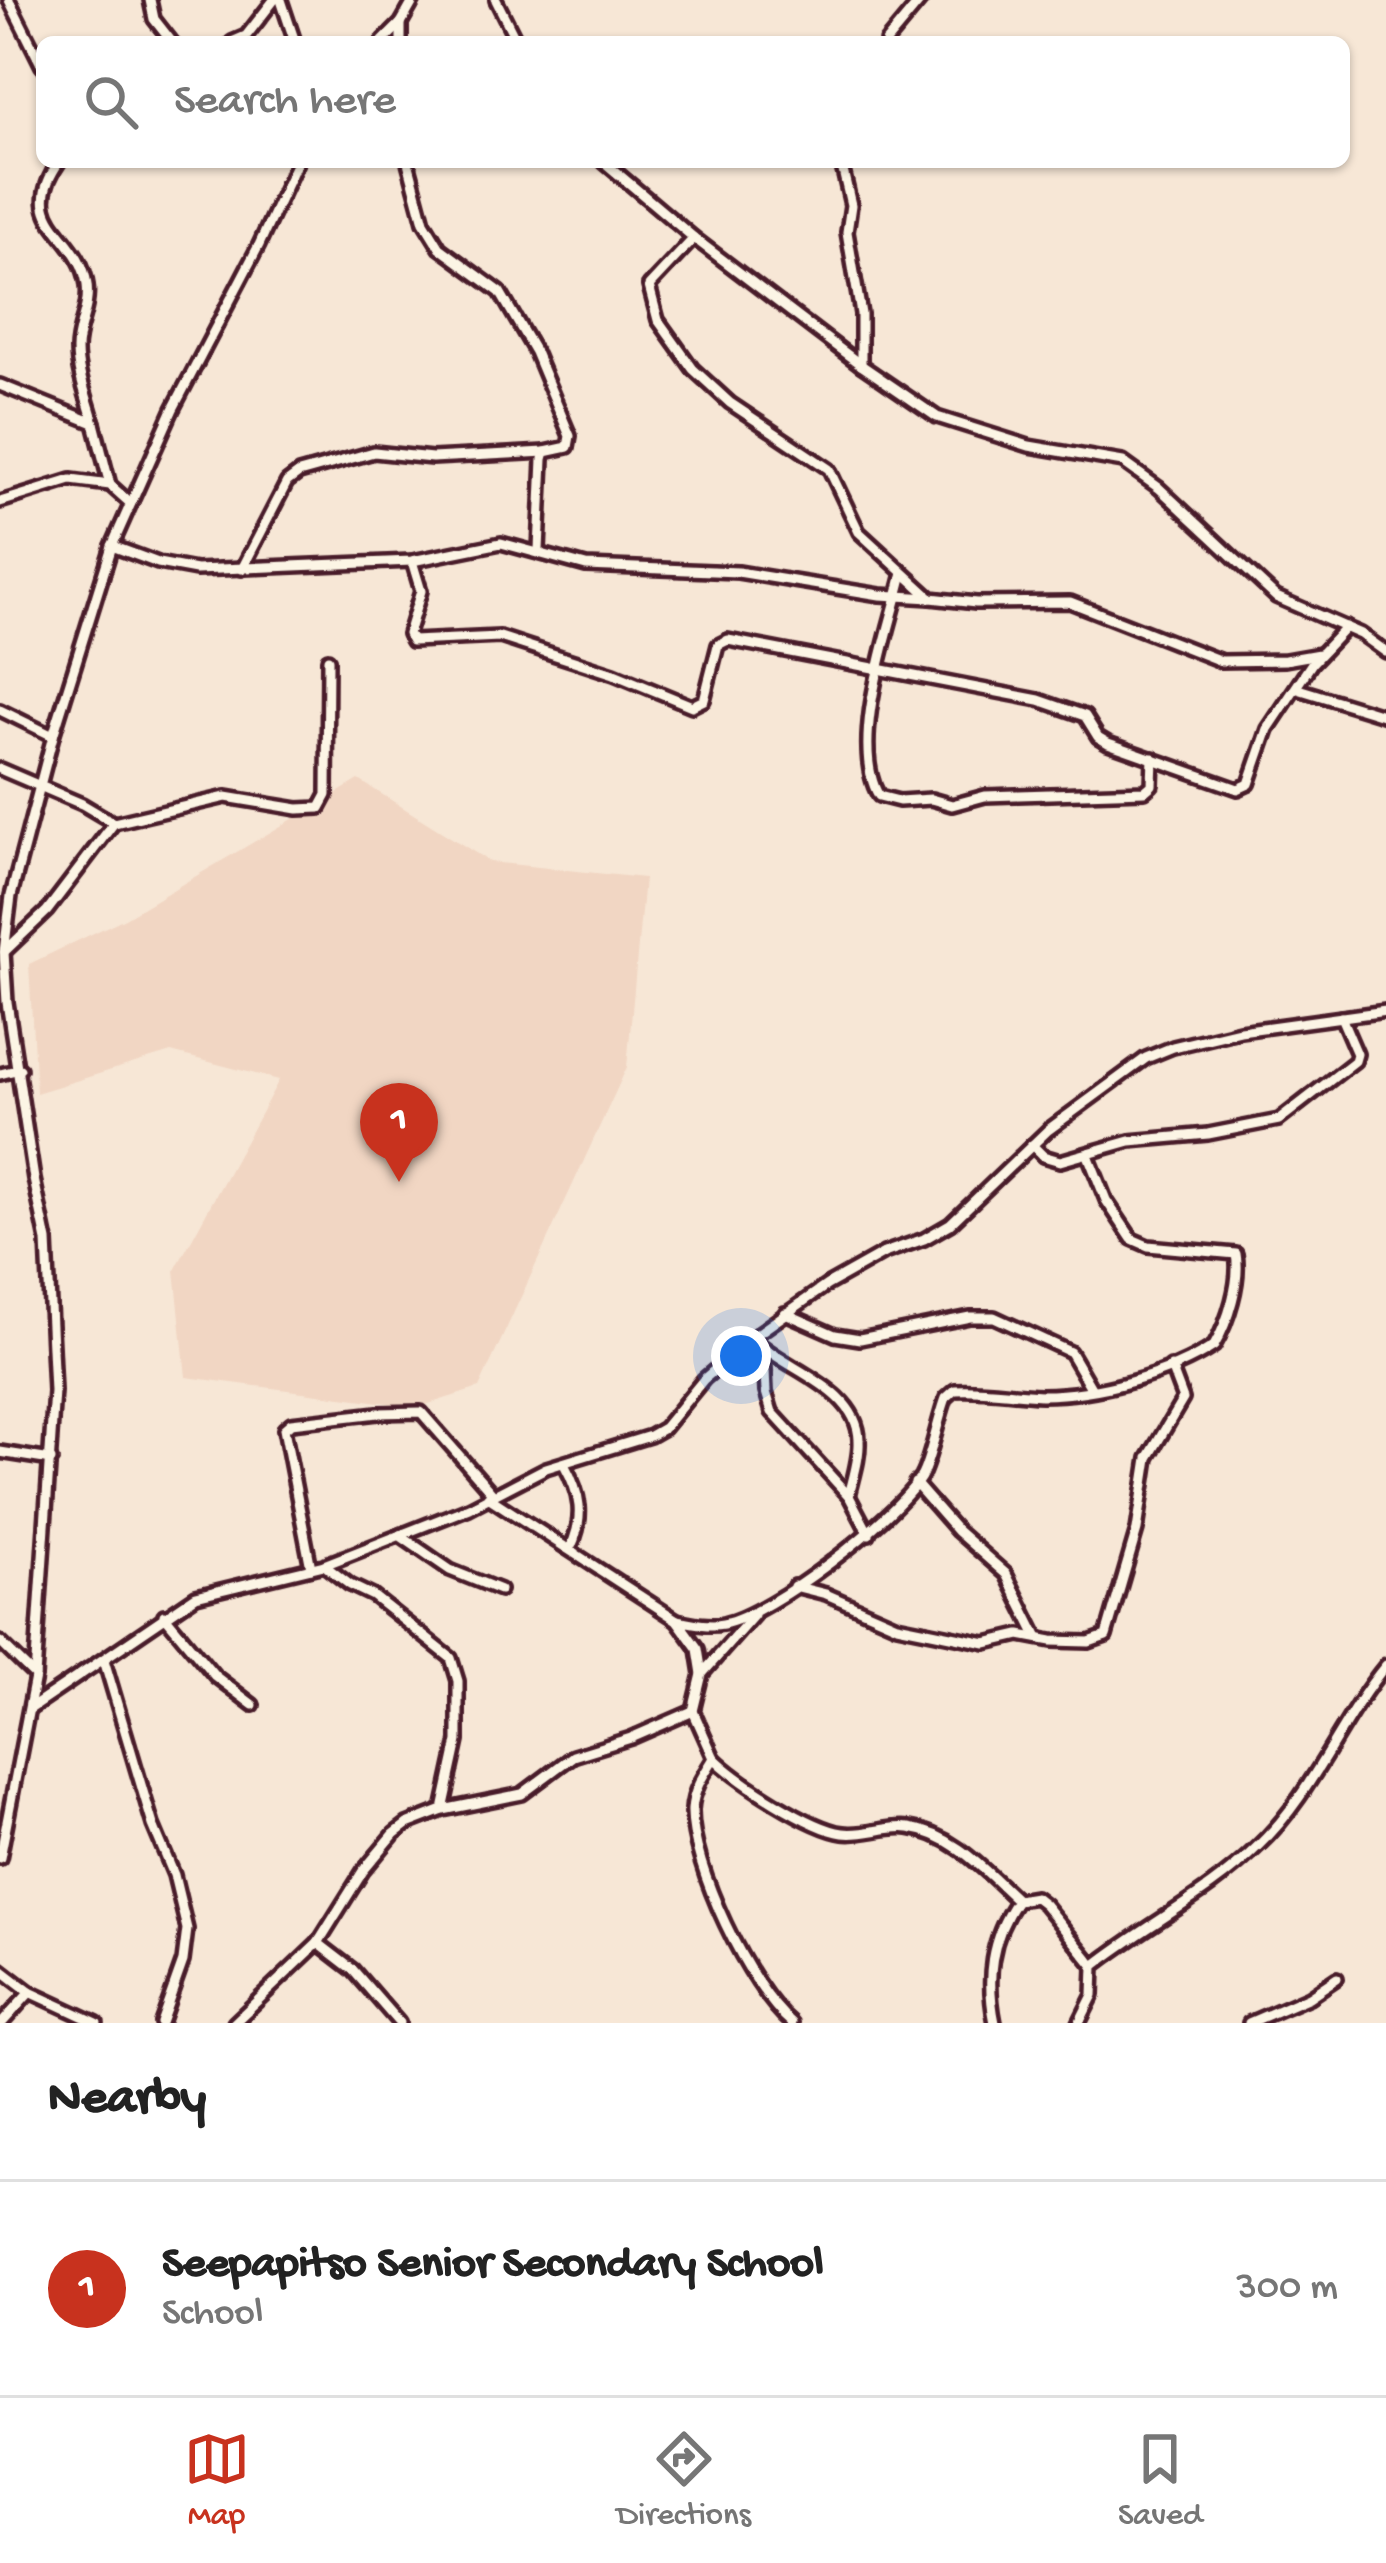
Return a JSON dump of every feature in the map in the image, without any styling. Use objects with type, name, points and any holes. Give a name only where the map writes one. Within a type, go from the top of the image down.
[{"type":"street","points":[[9,0],[36,54]]},
{"type":"street","points":[[151,0],[154,19],[167,36]]},
{"type":"street","points":[[246,36],[278,0],[293,36]]},
{"type":"street","points":[[388,36],[414,0]]},
{"type":"street","points":[[496,0],[514,36]]},
{"type":"street","points":[[891,36],[921,0]]},
{"type":"street","points":[[401,23],[401,36]]},
{"type":"street","points":[[55,168],[46,181],[44,207],[87,280],[88,300],[77,349],[110,485],[130,503]]},
{"type":"street","points":[[0,1858],[35,1677],[54,1390],[47,1241],[7,1002],[4,952],[11,896],[53,736],[112,546],[173,409],[294,168]]},
{"type":"street","points":[[242,568],[287,482],[299,473],[374,452],[433,458],[566,448],[570,436],[536,352],[500,292],[440,248],[424,222],[410,168]]},
{"type":"street","points":[[611,168],[694,238],[937,417],[984,435],[1123,462],[1159,488],[1276,597],[1346,627],[1386,652]]},
{"type":"street","points":[[842,168],[851,205],[847,232],[861,314],[861,365]]},
{"type":"street","points":[[694,238],[652,281],[649,297],[658,320],[714,391],[829,469],[853,524],[931,598]]},
{"type":"street","points":[[0,385],[94,423]]},
{"type":"street","points":[[539,550],[545,452]]},
{"type":"street","points":[[0,502],[71,480],[110,485]]},
{"type":"street","points":[[112,546],[175,568],[242,568],[412,561],[502,544],[586,566],[737,572],[976,603],[1070,602],[1221,661],[1286,660],[1319,654]]},
{"type":"street","points":[[412,561],[421,587],[408,634],[412,641],[500,637],[614,674],[692,706],[704,700],[718,645],[724,640],[934,677],[1055,704],[1085,716],[1098,737],[1108,743],[1244,789],[1253,778],[1268,729],[1319,654],[1346,627]]},
{"type":"street","points":[[903,573],[878,669],[868,764],[870,781],[879,796],[952,805],[985,796],[1145,791],[1152,785],[1153,758]]},
{"type":"street","points":[[0,769],[113,823],[226,797],[312,810],[326,803],[328,659]]},
{"type":"street","points":[[1298,689],[1386,716]]},
{"type":"street","points":[[0,710],[53,736]]},
{"type":"street","points":[[4,952],[47,911],[113,823]]},
{"type":"street","points":[[30,1709],[196,1596],[324,1565],[402,1538],[524,1476],[664,1428],[704,1379],[753,1337],[884,1253],[950,1224],[1032,1144],[1099,1089],[1160,1051],[1240,1031],[1386,1011]]},
{"type":"street","points":[[1032,1144],[1049,1160],[1060,1161],[1130,1141],[1208,1134],[1279,1120],[1354,1061],[1357,1054],[1341,1017]]},
{"type":"street","points":[[0,1074],[20,1069]]},
{"type":"street","points":[[677,1620],[721,1624],[762,1606],[869,1534],[924,1470],[946,1398],[955,1390],[1036,1395],[1091,1388],[1171,1367],[1214,1346],[1226,1317],[1238,1265],[1236,1254],[1148,1246],[1132,1239],[1106,1200],[1088,1154]]},
{"type":"street","points":[[785,1313],[835,1335],[860,1339],[970,1316],[994,1317],[1070,1352],[1091,1388]]},
{"type":"street","points":[[753,1337],[832,1392],[855,1420],[859,1451],[849,1496]]},
{"type":"street","points":[[764,1348],[772,1412],[849,1496],[869,1534]]},
{"type":"street","points":[[794,1586],[911,1628],[986,1643],[1020,1635],[1089,1642],[1106,1636],[1137,1529],[1148,1458],[1183,1400],[1171,1367]]},
{"type":"street","points":[[311,1568],[287,1447],[287,1425],[421,1412],[490,1495],[677,1620],[696,1643],[702,1674],[693,1711],[714,1758],[790,1811],[840,1833],[910,1828],[939,1838],[969,1855],[1017,1900],[1035,1898],[1044,1904],[1094,1966],[1093,1995],[1079,2023]]},
{"type":"street","points":[[0,1452],[51,1460]]},
{"type":"street","points":[[564,1464],[580,1503],[581,1520],[570,1549]]},
{"type":"street","points":[[915,1483],[942,1516],[1006,1574],[1038,1638]]},
{"type":"street","points":[[402,1538],[450,1570],[500,1590]]},
{"type":"street","points":[[324,1565],[446,1651],[455,1667],[458,1741],[443,1810]]},
{"type":"street","points":[[702,1674],[762,1606]]},
{"type":"street","points":[[164,1615],[215,1676],[254,1706]]},
{"type":"street","points":[[0,1642],[35,1677]]},
{"type":"street","points":[[104,1660],[187,1929],[183,1960],[160,2023]]},
{"type":"street","points":[[1094,1966],[1186,1905],[1257,1848],[1321,1768],[1386,1665]]},
{"type":"street","points":[[234,2023],[318,1943],[383,1845],[407,1825],[443,1810],[523,1794],[573,1756],[693,1711]]},
{"type":"street","points":[[714,1758],[697,1788],[692,1809],[712,1897],[754,1973],[792,2023]]},
{"type":"street","points":[[995,2023],[989,1982],[994,1947],[1017,1900]]},
{"type":"street","points":[[318,1943],[353,1970],[393,2021]]},
{"type":"street","points":[[0,1969],[29,1992],[97,2023]]},
{"type":"street","points":[[1249,2023],[1309,1997],[1337,1978]]},
{"type":"street","points":[[2,2023],[29,1992]]},
{"type":"shaded area","points":[[359,780],[490,862],[644,878],[627,1067],[479,1388],[419,1407],[186,1377],[175,1270],[279,1080],[171,1052],[36,1093],[29,964],[125,918]]},
{"type":"place","name":"Seepapitso Senior Secondary School","points":[[399,1182]]}]
